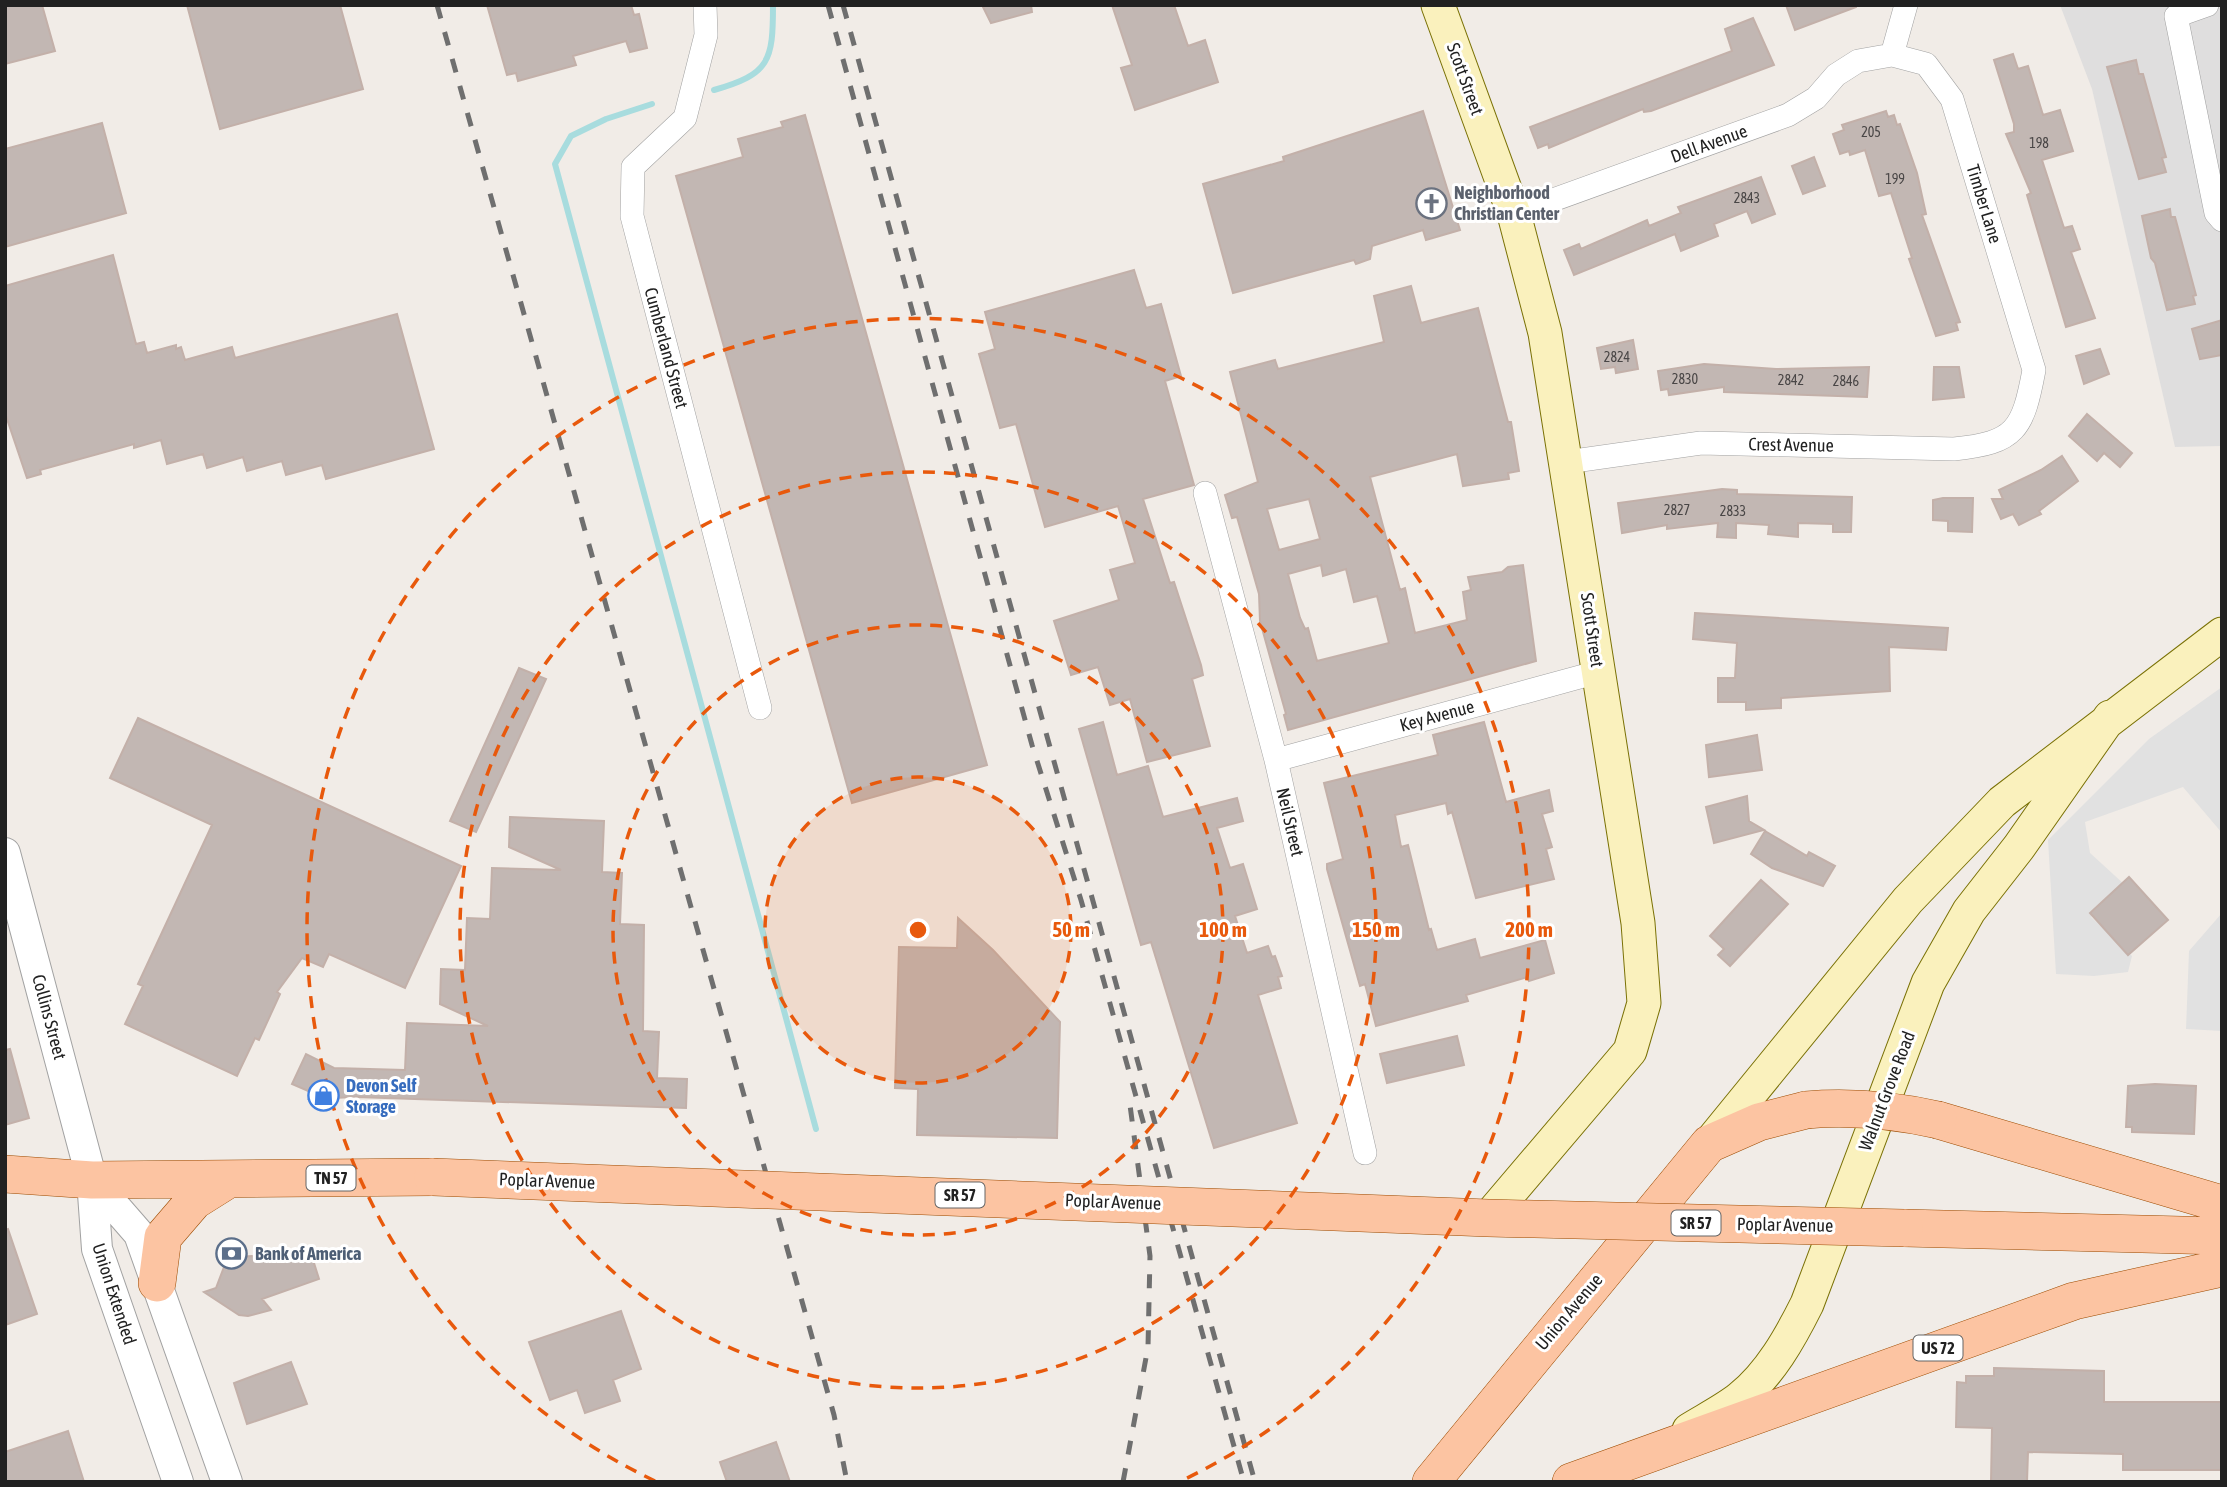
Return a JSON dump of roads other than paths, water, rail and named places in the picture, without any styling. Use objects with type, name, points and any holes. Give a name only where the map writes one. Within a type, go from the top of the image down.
[{"type":"main road","name":"Scott Street","points":[[1438,5],[1514,214],[1545,333],[1638,923],[1644,1003],[1630,1051],[1488,1218]]},
{"type":"main road","name":"Walnut Grove Road","points":[[1709,1144],[1908,900],[2002,802],[2222,634]]},
{"type":"main road","name":"Walnut Grove Road","points":[[1660,1448],[1740,1398],[1764,1374],[1791,1338],[1807,1304],[1928,983],[1969,911],[2019,847],[2110,717]]},
{"type":"main road","points":[[1709,1144],[1759,1122],[1806,1110],[1846,1106],[1892,1110],[1938,1120],[2222,1204]]},
{"type":"main road","name":"Union Avenue","points":[[1431,1482],[1709,1144]]},
{"type":"main road","name":"Poplar Avenue","points":[[5,1174],[92,1180],[433,1177],[1488,1218],[2222,1236]]},
{"type":"main road","points":[[157,1283],[163,1237],[194,1200],[229,1179]]},
{"type":"main road","name":"US 72","points":[[1571,1482],[2074,1301],[2222,1269]]},
{"type":"street","name":"Cumberland Street","points":[[705,5],[706,35],[685,118],[633,167],[632,216],[760,708]]},
{"type":"street","points":[[1892,55],[1906,5]]},
{"type":"street","points":[[2207,5],[2176,16],[2201,149],[2216,213],[2222,220]]},
{"type":"street","name":"Dell Avenue","points":[[1514,214],[1788,115],[1816,98],[1836,75],[1858,61],[1892,55]]},
{"type":"street","name":"Timber Lane","points":[[1892,55],[1926,64],[1952,99],[2034,370],[2028,406],[2013,433]]},
{"type":"street","name":"Crest Avenue","points":[[1567,463],[1700,443],[1954,449],[1983,446],[2013,433]]},
{"type":"street","name":"Neil Street","points":[[1205,493],[1276,760],[1365,1153]]},
{"type":"street","name":"Key Avenue","points":[[1276,760],[1598,672]]},
{"type":"street","name":"Collins Street","points":[[5,853],[92,1180]]},
{"type":"street","points":[[92,1180],[139,1234],[227,1482]]},
{"type":"street","name":"Union Extended","points":[[92,1180],[97,1249],[178,1482]]},
{"type":"waterway","points":[[714,90],[747,78],[764,62],[772,40],[773,5]]},
{"type":"waterway","points":[[652,104],[606,119],[571,136],[555,164],[816,1129]]},
{"type":"railway","points":[[437,5],[834,1415],[847,1482]]},
{"type":"railway","points":[[828,5],[1032,745],[1081,900],[1244,1482]]},
{"type":"railway","points":[[843,5],[1255,1482]]},
{"type":"railway","points":[[1123,1482],[1148,1347],[1150,1256],[1130,1105]]},
{"type":"place","name":"Neighborhood Christian Center","points":[[1431,203]]},
{"type":"place","name":"Devon Self Storage","points":[[323,1096]]},
{"type":"place","name":"Bank of America","points":[[232,1254]]}]
